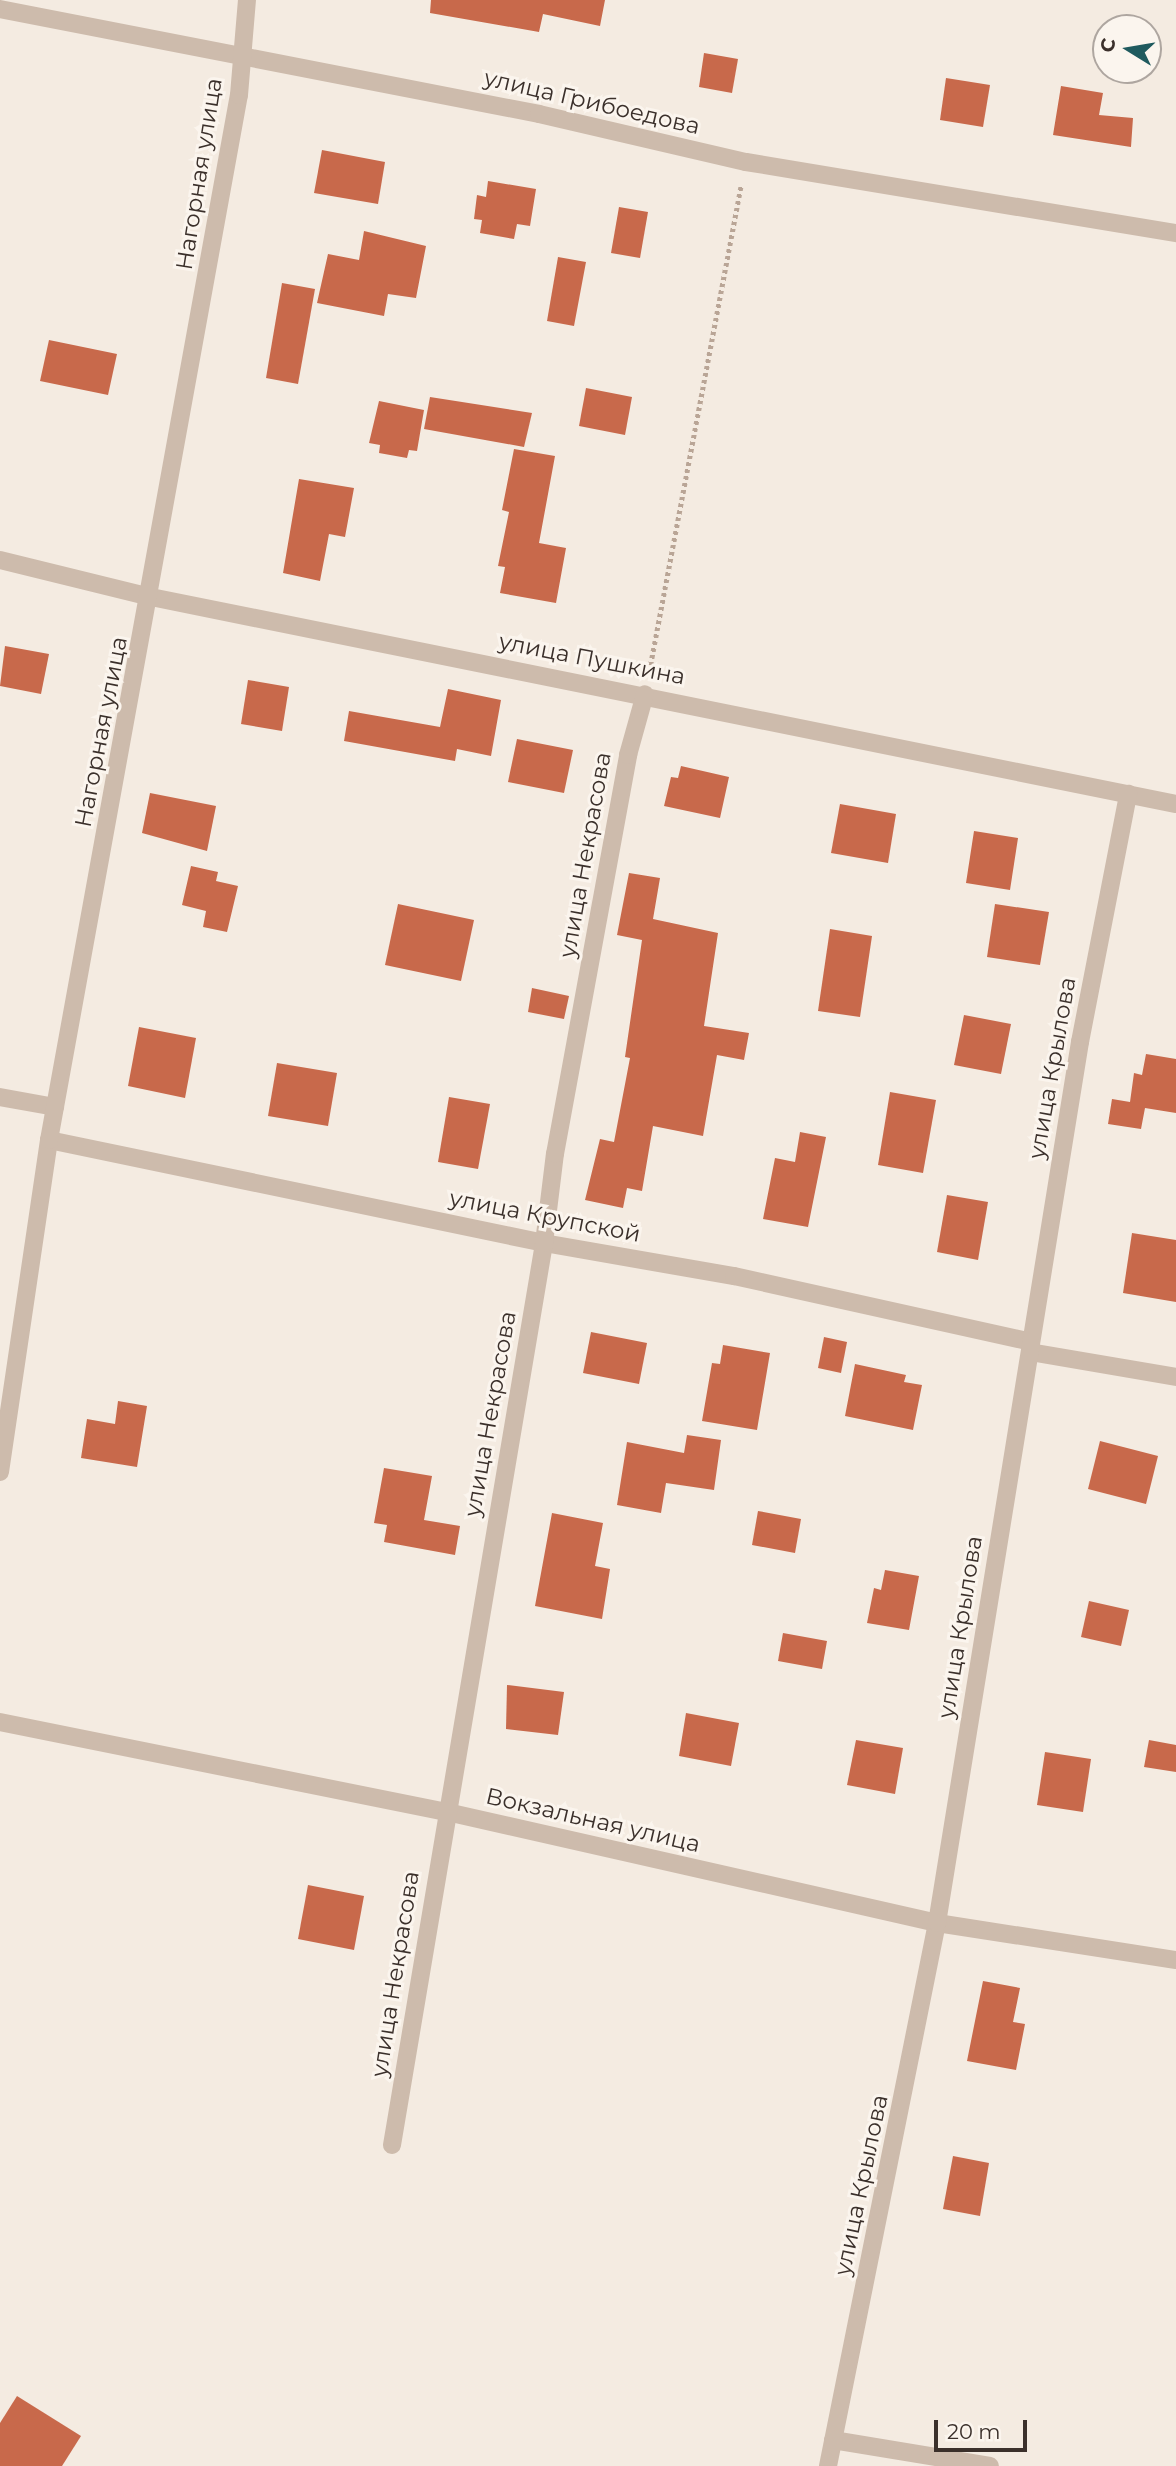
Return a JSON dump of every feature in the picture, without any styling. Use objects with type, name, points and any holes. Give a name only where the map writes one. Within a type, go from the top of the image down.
[{"type":"street","name":"Нагорная улица","points":[[0,1472],[49,1140],[151,597],[243,54],[247,0]]},
{"type":"street","name":"улица Грибоедова","points":[[0,9],[243,54],[746,162],[1176,233]]},
{"type":"street","name":"улица Пушкина","points":[[0,560],[151,597],[645,694],[1176,804]]},
{"type":"street","name":"улица Некрасова","points":[[392,2145],[544,1243],[555,1154],[623,783],[645,694]]},
{"type":"street","name":"улица Крылова","points":[[828,2466],[937,1923],[1080,1042],[1128,794]]},
{"type":"street","points":[[0,1097],[55,1107]]},
{"type":"street","name":"улица Крупской","points":[[49,1140],[544,1243],[734,1276],[1031,1347],[1176,1377]]},
{"type":"street","name":"Вокзальная улица","points":[[0,1722],[447,1812],[937,1923],[1176,1960]]},
{"type":"street","points":[[833,2440],[990,2466]]},
{"type":"path","points":[[645,694],[746,162]]},
{"type":"building","points":[[431,0],[605,0],[600,26],[543,14],[539,32],[430,13]]},
{"type":"building","points":[[704,53],[738,59],[732,93],[699,87]]},
{"type":"building","points":[[946,78],[990,85],[983,127],[940,120]]},
{"type":"building","points":[[1061,86],[1103,93],[1099,115],[1133,118],[1131,147],[1053,135]]},
{"type":"building","points":[[322,150],[385,162],[378,204],[314,193]]},
{"type":"building","points":[[488,181],[536,189],[530,226],[517,224],[514,239],[480,233],[482,220],[474,219],[477,195],[486,197]]},
{"type":"building","points":[[619,207],[648,212],[640,258],[611,253]]},
{"type":"building","points":[[364,231],[426,246],[416,298],[388,294],[384,316],[317,303],[328,254],[359,260]]},
{"type":"building","points":[[558,257],[586,262],[574,326],[547,321]]},
{"type":"building","points":[[282,283],[315,289],[298,384],[266,378]]},
{"type":"building","points":[[49,340],[117,354],[108,395],[40,381]]},
{"type":"building","points":[[586,388],[632,397],[625,435],[579,426]]},
{"type":"building","points":[[430,397],[532,413],[524,447],[424,429]]},
{"type":"building","points":[[379,401],[424,410],[417,451],[409,450],[407,458],[379,453],[380,445],[369,443]]},
{"type":"building","points":[[514,449],[555,456],[539,543],[566,548],[556,603],[500,593],[505,567],[498,566],[509,512],[502,510]]},
{"type":"building","points":[[299,479],[354,488],[345,537],[329,534],[320,581],[283,573]]},
{"type":"building","points":[[5,646],[49,654],[41,694],[0,686]]},
{"type":"building","points":[[248,680],[289,687],[282,731],[241,724]]},
{"type":"building","points":[[448,689],[501,700],[491,756],[457,749],[455,761],[344,741],[349,711],[440,727]]},
{"type":"building","points":[[517,739],[573,750],[564,793],[508,782]]},
{"type":"building","points":[[681,766],[729,777],[720,818],[664,806],[671,777],[678,778]]},
{"type":"building","points":[[150,793],[216,806],[207,851],[142,833]]},
{"type":"building","points":[[840,804],[896,814],[888,863],[831,853]]},
{"type":"building","points":[[974,831],[1018,838],[1010,890],[966,883]]},
{"type":"building","points":[[191,866],[218,872],[216,881],[238,886],[227,932],[203,927],[206,911],[182,905]]},
{"type":"building","points":[[629,873],[660,878],[653,919],[718,933],[704,1026],[749,1033],[744,1060],[717,1055],[703,1136],[653,1126],[642,1191],[627,1188],[623,1208],[585,1200],[600,1139],[614,1142],[630,1058],[625,1057],[642,940],[617,935]]},
{"type":"building","points":[[398,904],[474,920],[461,981],[385,965]]},
{"type":"building","points":[[995,904],[1049,912],[1040,965],[987,957]]},
{"type":"building","points":[[830,929],[872,936],[860,1017],[818,1011]]},
{"type":"building","points":[[532,988],[569,996],[564,1019],[528,1012]]},
{"type":"building","points":[[964,1015],[1011,1024],[1001,1074],[954,1065]]},
{"type":"building","points":[[139,1027],[196,1038],[185,1098],[128,1086]]},
{"type":"building","points":[[1146,1054],[1176,1059],[1176,1113],[1145,1108],[1141,1129],[1108,1124],[1112,1099],[1130,1102],[1134,1073],[1142,1075]]},
{"type":"building","points":[[277,1063],[337,1073],[328,1126],[268,1116]]},
{"type":"building","points":[[890,1092],[936,1100],[923,1173],[878,1165]]},
{"type":"building","points":[[449,1097],[490,1104],[478,1169],[438,1162]]},
{"type":"building","points":[[800,1132],[826,1137],[808,1227],[763,1219],[775,1158],[795,1162]]},
{"type":"building","points":[[947,1195],[988,1202],[978,1260],[937,1252]]},
{"type":"building","points":[[1132,1233],[1176,1240],[1176,1302],[1123,1293]]},
{"type":"building","points":[[591,1332],[647,1343],[639,1384],[583,1373]]},
{"type":"building","points":[[824,1337],[847,1342],[841,1373],[818,1368]]},
{"type":"building","points":[[723,1345],[770,1353],[757,1430],[702,1421],[712,1363],[720,1364]]},
{"type":"building","points":[[855,1364],[906,1375],[904,1382],[922,1385],[913,1430],[845,1416]]},
{"type":"building","points":[[118,1401],[147,1406],[137,1467],[81,1458],[87,1419],[115,1424]]},
{"type":"building","points":[[687,1435],[721,1440],[714,1490],[666,1483],[661,1513],[617,1505],[627,1442],[684,1453]]},
{"type":"building","points":[[1100,1441],[1158,1456],[1146,1504],[1088,1489]]},
{"type":"building","points":[[384,1468],[432,1476],[424,1520],[460,1526],[455,1555],[384,1542],[387,1525],[374,1523]]},
{"type":"building","points":[[758,1511],[801,1519],[795,1553],[752,1545]]},
{"type":"building","points":[[552,1513],[603,1523],[595,1566],[610,1569],[602,1619],[535,1606]]},
{"type":"building","points":[[885,1570],[919,1576],[909,1630],[867,1623],[874,1588],[881,1590]]},
{"type":"building","points":[[1089,1601],[1129,1610],[1121,1646],[1081,1637]]},
{"type":"building","points":[[783,1633],[827,1641],[822,1669],[778,1661]]},
{"type":"building","points":[[507,1685],[564,1692],[558,1735],[506,1729]]},
{"type":"building","points":[[686,1713],[739,1723],[731,1766],[679,1756]]},
{"type":"building","points":[[856,1740],[903,1748],[895,1794],[847,1785]]},
{"type":"building","points":[[1149,1740],[1176,1745],[1176,1772],[1144,1767]]},
{"type":"building","points":[[1045,1752],[1091,1759],[1083,1812],[1037,1805]]},
{"type":"building","points":[[308,1885],[364,1896],[354,1950],[298,1939]]},
{"type":"building","points":[[983,1981],[1020,1988],[1013,2022],[1025,2024],[1016,2070],[967,2061]]},
{"type":"building","points":[[953,2156],[989,2163],[980,2216],[943,2209]]},
{"type":"building","points":[[17,2396],[81,2436],[62,2466],[0,2466],[0,2423]]}]
